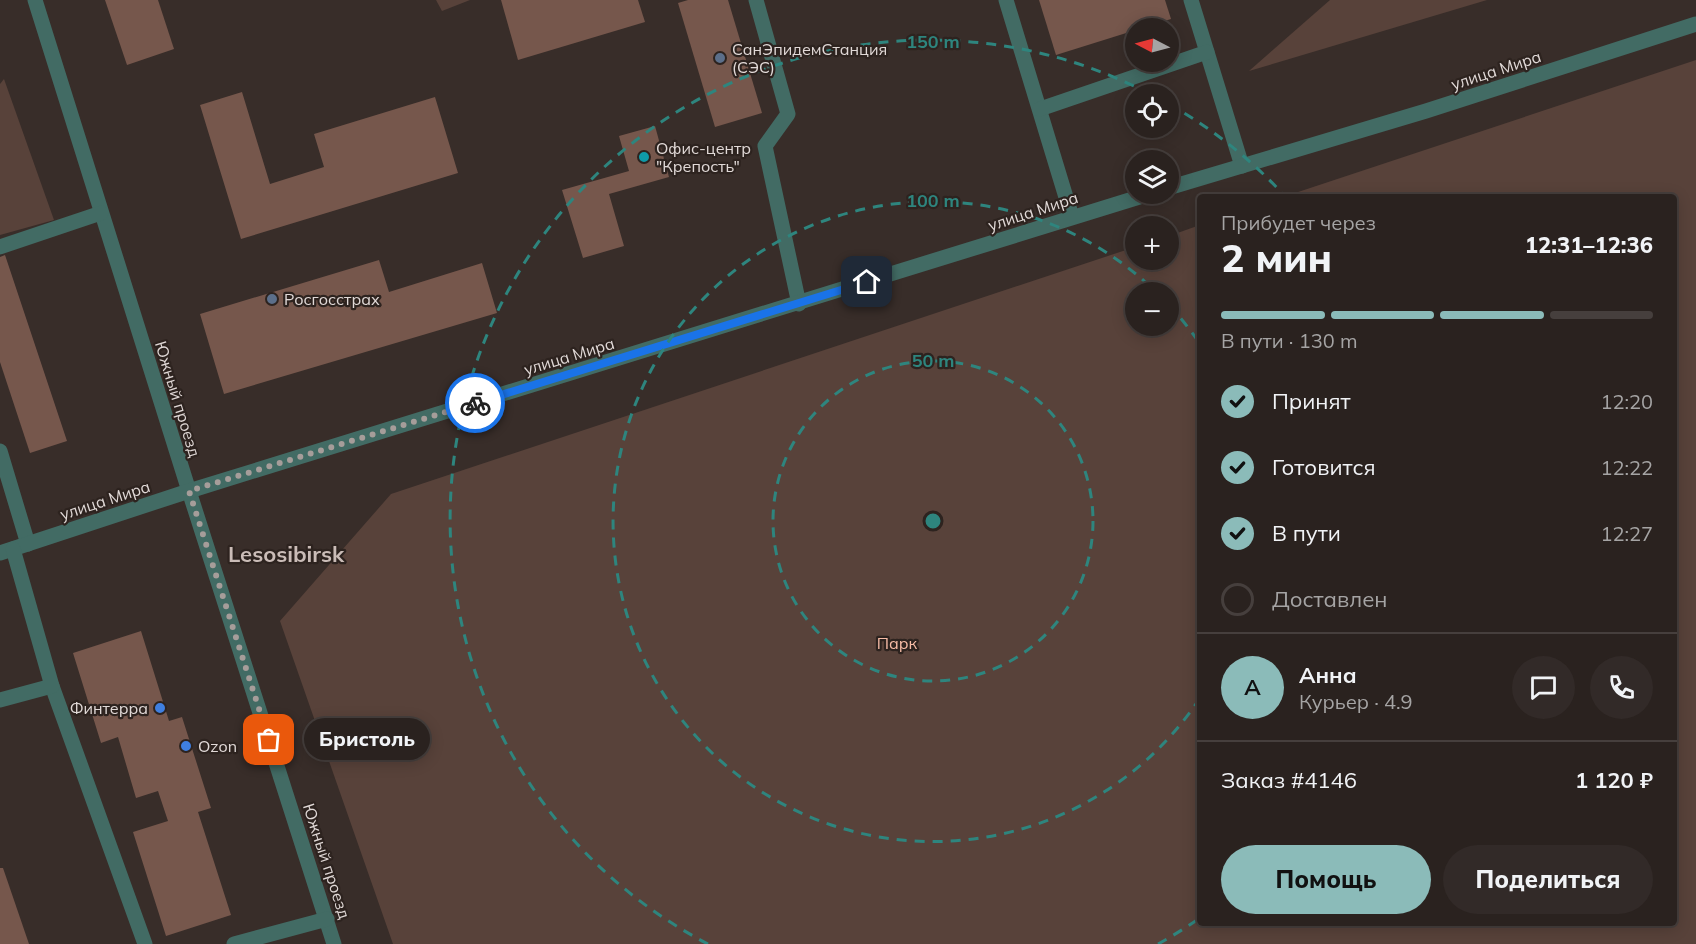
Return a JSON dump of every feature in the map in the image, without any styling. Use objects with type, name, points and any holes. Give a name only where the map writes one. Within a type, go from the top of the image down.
[{"type":"street","name":"Южный проезд","points":[[35,0],[334,944]]},
{"type":"street","points":[[756,0],[788,114],[765,146],[799,304]]},
{"type":"street","points":[[1006,0],[1072,217]]},
{"type":"street","points":[[1191,0],[1242,166]]},
{"type":"street","name":"улица Мира","points":[[1179,185],[1425,111],[1696,24]]},
{"type":"street","points":[[1040,109],[1207,52]]},
{"type":"street","name":"улица Мира","points":[[14,548],[189,491],[799,304],[1125,201]]},
{"type":"street","points":[[0,247],[101,213]]},
{"type":"street","points":[[0,451],[14,548],[52,686],[145,944]]},
{"type":"street","points":[[0,700],[52,686]]},
{"type":"street","points":[[234,944],[327,919]]},
{"type":"green space","points":[[436,0],[470,0],[442,11]]},
{"type":"green space","points":[[1330,0],[1487,0],[1249,71]]},
{"type":"green space","name":"Парк","points":[[1696,60],[1696,944],[393,944],[280,621],[391,494],[1125,250],[1125,270],[1179,270],[1179,232],[1197,226],[1197,926],[1677,926],[1677,194],[1292,194]]},
{"type":"green space","points":[[4,79],[54,220],[0,235],[0,84]]},
{"type":"building","points":[[105,0],[158,0],[174,49],[127,65]]},
{"type":"building","points":[[501,0],[638,0],[645,22],[518,60]]},
{"type":"building","name":"СанЭпидемСтанция (СЭС)","points":[[688,0],[728,0],[762,113],[715,127],[678,3]]},
{"type":"building","points":[[1039,0],[1165,0],[1171,18],[1125,18],[1125,33],[1056,55]]},
{"type":"building","points":[[242,92],[270,184],[324,167],[314,134],[435,97],[458,173],[241,239],[200,105]]},
{"type":"building","points":[[655,126],[669,177],[609,194],[624,246],[583,258],[562,190],[629,171],[619,136]]},
{"type":"building","points":[[5,255],[67,441],[30,453],[0,362],[0,257]]},
{"type":"building","points":[[379,260],[389,292],[482,263],[497,313],[224,394],[200,314]]},
{"type":"building","points":[[141,631],[169,721],[182,717],[211,808],[198,812],[231,915],[166,936],[133,832],[168,821],[158,791],[136,798],[118,737],[101,743],[73,653]]},
{"type":"building","points":[[0,868],[3,868],[29,944],[0,944]]},
{"type":"way so far","points":[[269,740],[189,491],[475,403]]},
{"type":"place","name":"СанЭпидемСтанция (СЭС)","points":[[720,58]]},
{"type":"place","name":"Офис-центр \"Крепость\"","points":[[644,157]]},
{"type":"place","name":"Росгосстрах","points":[[272,299]]},
{"type":"place","name":"Финтерра","points":[[160,708]]},
{"type":"place","name":"Бристоль","points":[[269,740]]},
{"type":"place","name":"Ozon","points":[[186,746]]},
{"type":"district","name":"Lesosibirsk","points":[[286,554]]},
{"type":"route","points":[[475,403],[867,282]]}]
